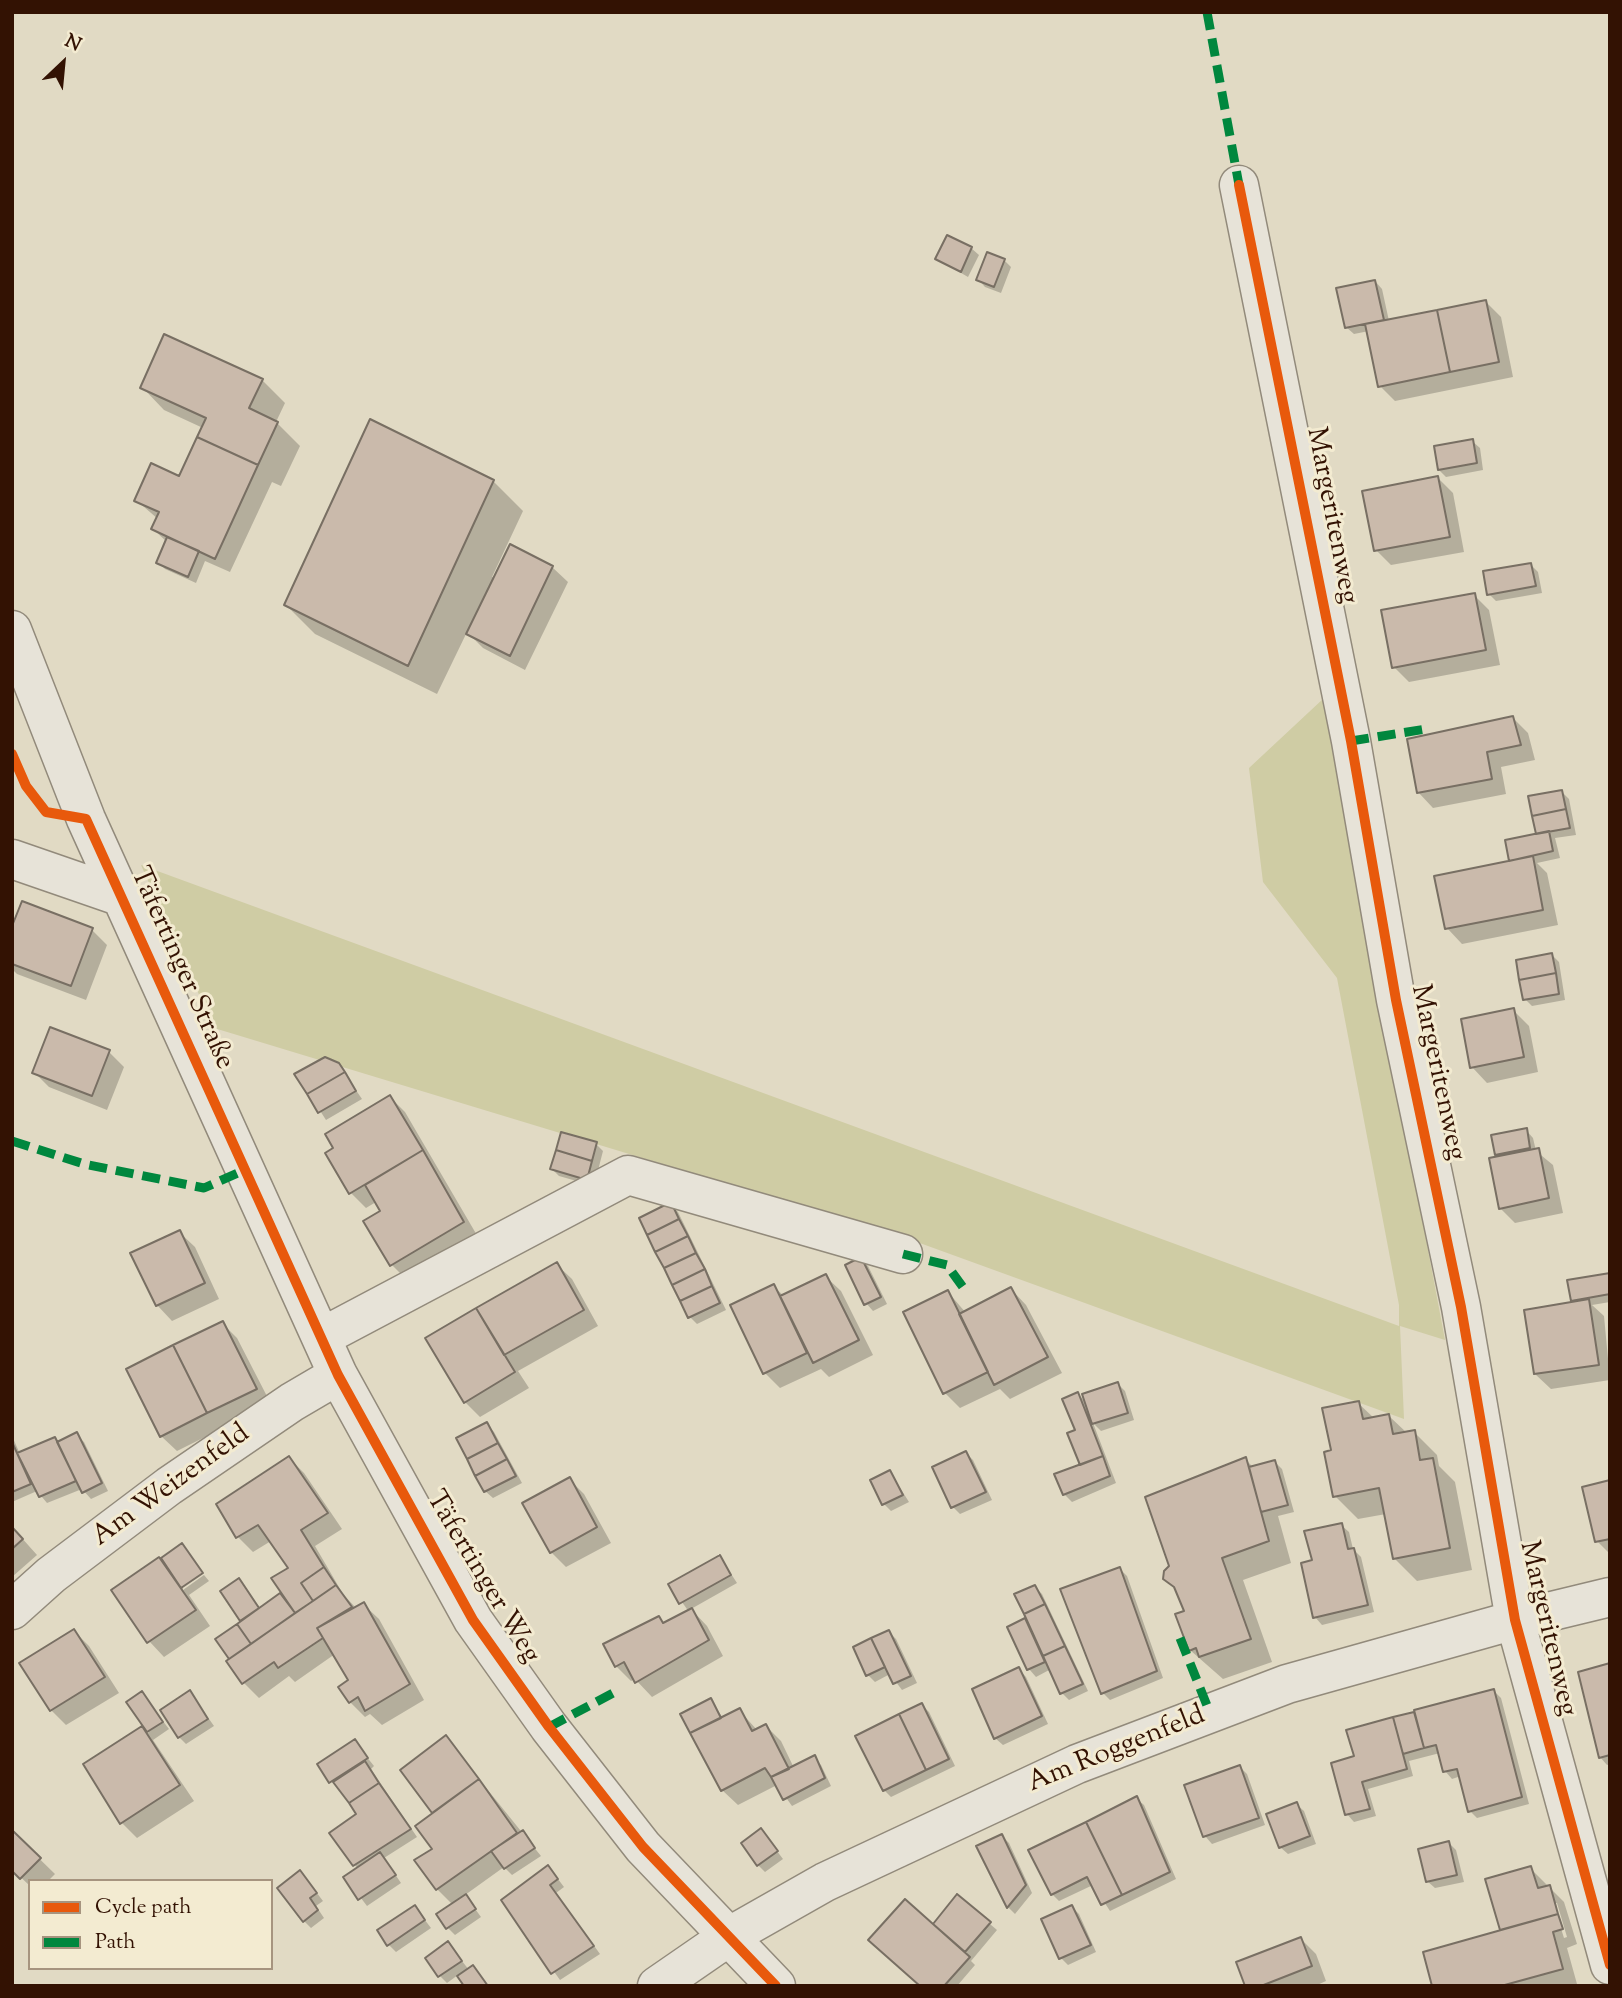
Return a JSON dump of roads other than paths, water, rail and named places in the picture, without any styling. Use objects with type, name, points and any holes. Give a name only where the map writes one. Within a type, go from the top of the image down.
[{"type":"street","name":"Margeritenweg","points":[[1239,185],[1331,636],[1396,1000],[1461,1307],[1515,1620],[1610,1965]]},
{"type":"street","name":"Täfertinger Straße","points":[[12,630],[86,819],[232,1138]]},
{"type":"street","name":"Täfertinger Straße","points":[[12,859],[122,898]]},
{"type":"street","name":"Täfertinger Weg","points":[[232,1138],[338,1375],[473,1620],[643,1847],[776,1986]]},
{"type":"street","points":[[322,1337],[628,1175],[903,1254]]},
{"type":"street","name":"Am Weizenfeld","points":[[12,1610],[51,1575],[169,1486],[292,1402],[338,1375]]},
{"type":"street","name":"Am Roggenfeld","points":[[657,1986],[728,1937],[825,1882],[1077,1764],[1287,1684],[1515,1620],[1610,1597]]}]
